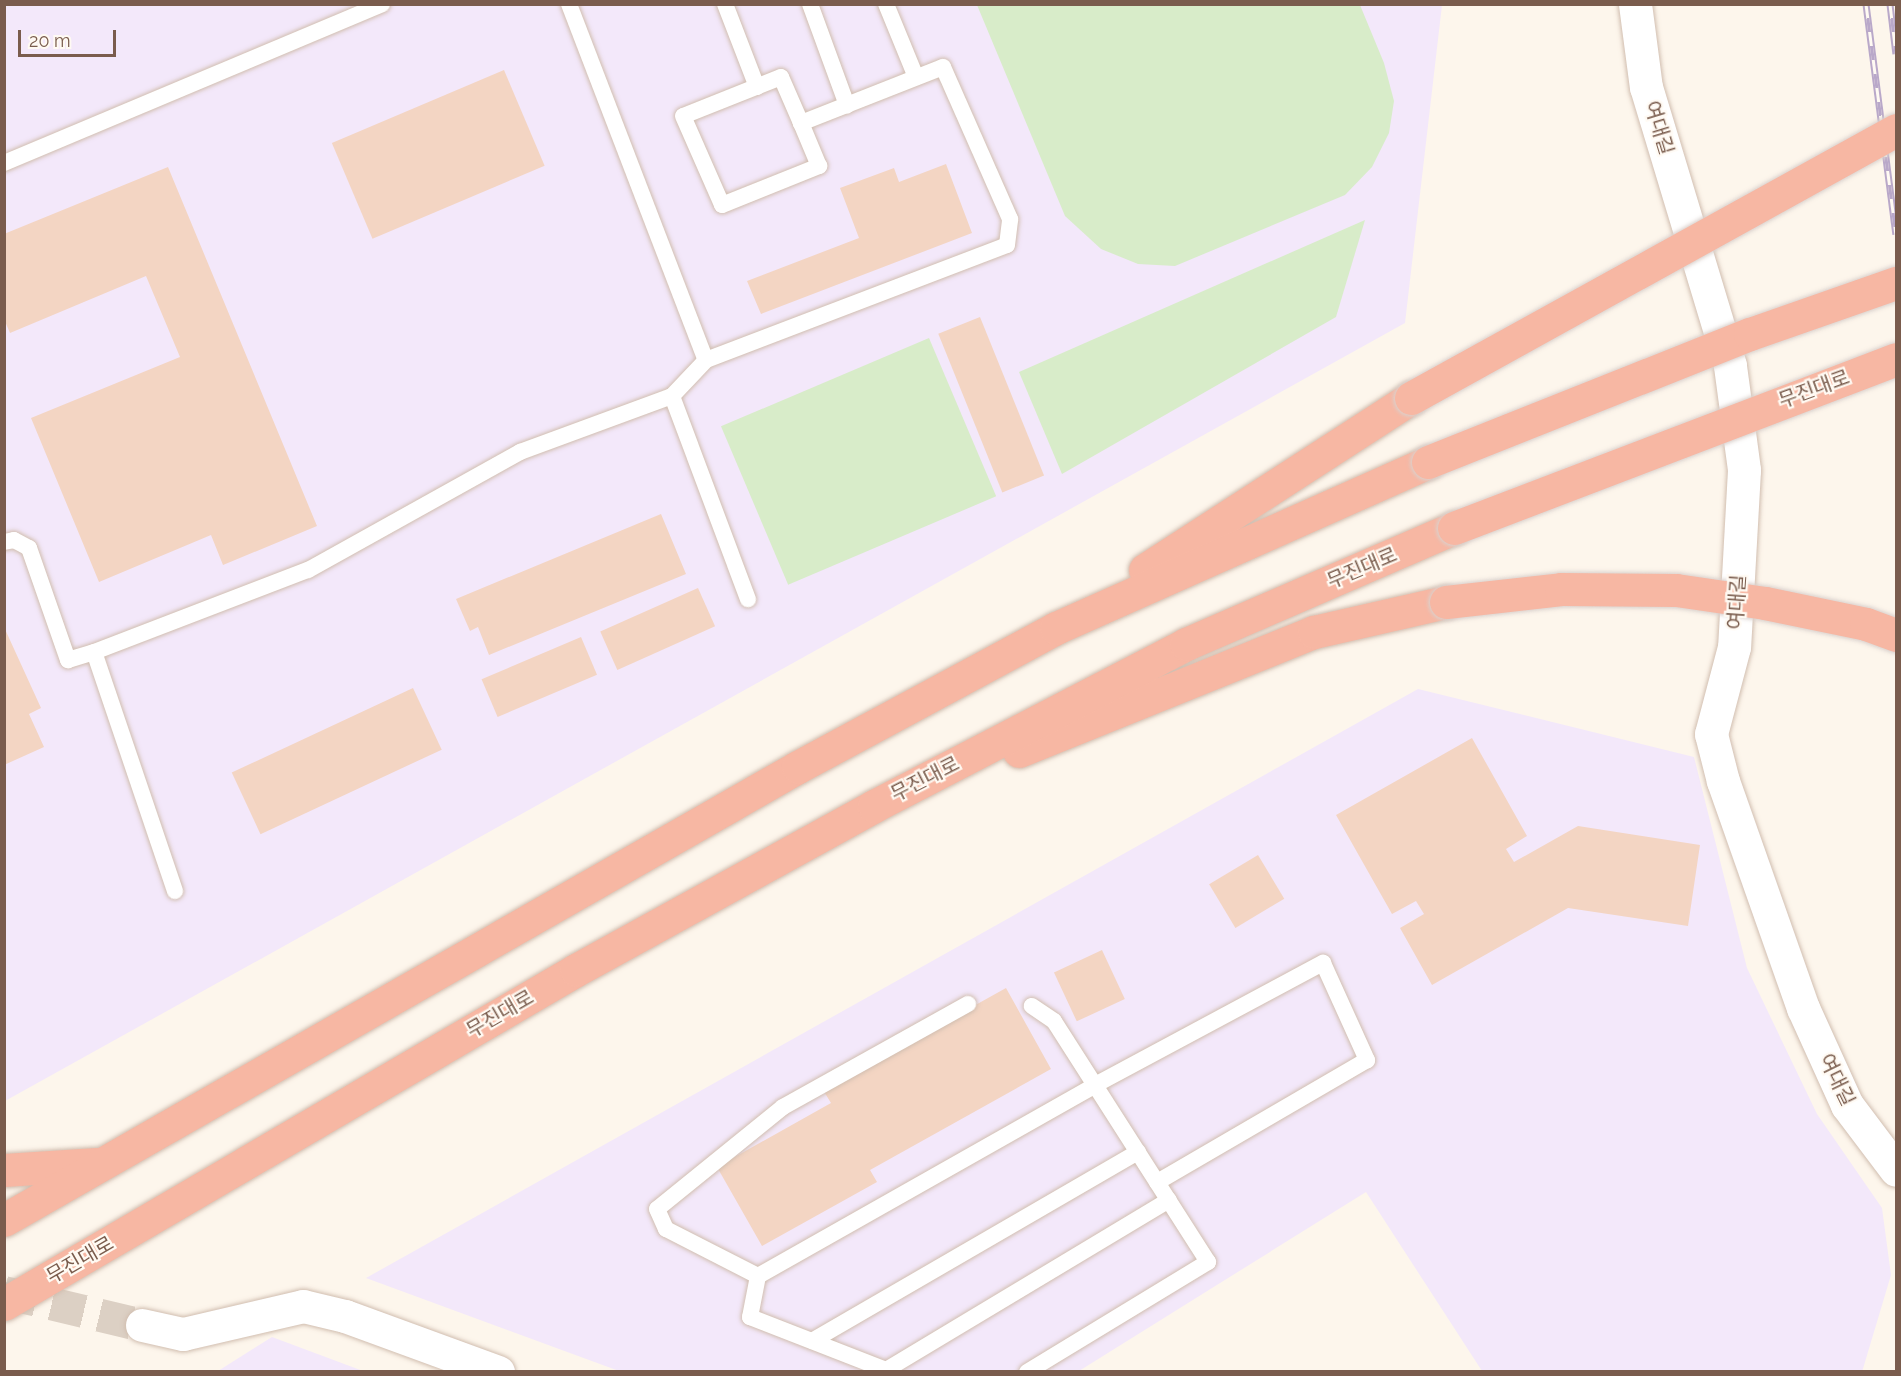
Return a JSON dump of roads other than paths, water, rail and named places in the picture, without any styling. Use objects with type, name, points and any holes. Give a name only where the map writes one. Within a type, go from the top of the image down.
[{"type":"highway","points":[[1056,628],[1411,398],[1896,130]]},
{"type":"highway","points":[[4,1220],[798,767],[1056,628],[1428,462],[1750,334],[1896,283]]},
{"type":"highway","name":"무진대로","points":[[4,1304],[566,976],[874,806],[1186,644],[1454,528],[1781,400],[1896,359]]},
{"type":"highway","points":[[874,806],[1149,702],[1314,632],[1446,602],[1561,589],[1676,590],[1765,603],[1866,624],[1896,635]]},
{"type":"highway","points":[[4,1170],[105,1164]]},
{"type":"street","name":"여대길","points":[[1635,4],[1646,87],[1730,366],[1744,470],[1734,646],[1711,734],[1723,781],[1803,1008],[1847,1105],[1896,1170]]},
{"type":"street","points":[[142,1324],[183,1334],[303,1306],[345,1316],[498,1371]]},
{"type":"lane","points":[[4,163],[382,4]]},
{"type":"lane","points":[[569,4],[706,360]]},
{"type":"lane","points":[[725,4],[757,87]]},
{"type":"lane","points":[[810,4],[847,105]]},
{"type":"lane","points":[[886,4],[916,77]]},
{"type":"lane","points":[[4,542],[14,540],[29,548],[68,660],[308,570],[520,452],[672,396],[706,360],[1007,245],[1010,219],[943,67],[801,123]]},
{"type":"lane","points":[[781,77],[801,123],[819,166],[722,205],[683,116],[781,77]]},
{"type":"lane","points":[[672,396],[748,599]]},
{"type":"lane","points":[[94,652],[175,891]]},
{"type":"lane","points":[[1157,1182],[1367,1060],[1323,963],[1095,1085],[758,1276],[750,1317],[885,1370],[1169,1200]]},
{"type":"lane","points":[[758,1276],[666,1229],[657,1209],[783,1107],[968,1004]]},
{"type":"lane","points":[[1027,1371],[1208,1262],[1054,1021],[1032,1006]]},
{"type":"lane","points":[[812,1341],[1138,1152]]},
{"type":"tunnel","points":[[4,1292],[142,1325]]},
{"type":"railway","points":[[1866,4],[1896,234]]},
{"type":"railway","points":[[1890,4],[1896,54]]}]
